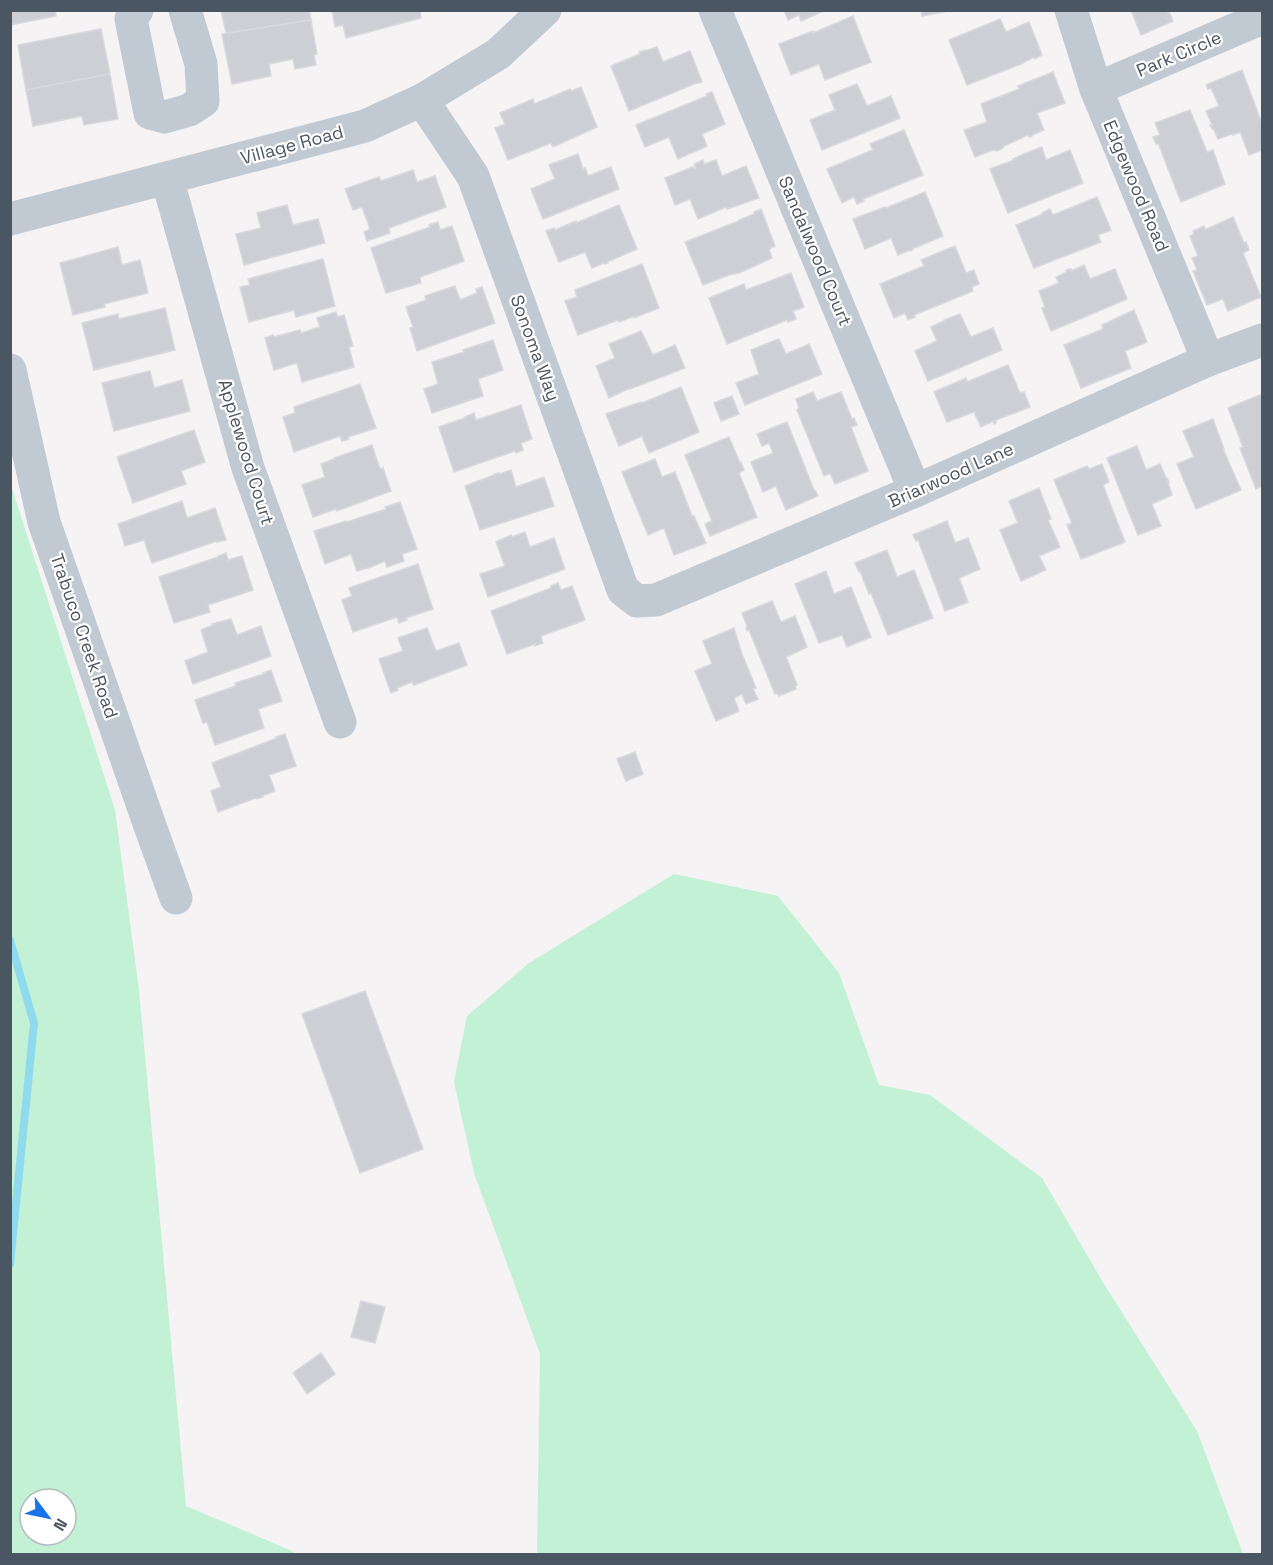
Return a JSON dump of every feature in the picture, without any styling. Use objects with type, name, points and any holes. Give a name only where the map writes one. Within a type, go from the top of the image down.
[{"type":"street","points":[[137,10],[131,19],[150,113],[165,117],[189,110],[203,101],[201,64],[185,10]]},
{"type":"street","name":"Village Road","points":[[10,219],[364,126],[422,100],[498,54],[546,10]]},
{"type":"street","name":"Sandalwood Court","points":[[715,10],[915,491]]},
{"type":"street","name":"Edgewood Road","points":[[1071,10],[1096,89],[1208,360]]},
{"type":"street","name":"Park Circle","points":[[1096,89],[1263,18]]},
{"type":"street","name":"Sonoma Way","points":[[422,100],[473,176],[623,590],[637,601]]},
{"type":"street","name":"Applewood Court","points":[[167,178],[248,468],[340,722]]},
{"type":"street","name":"Briarwood Lane","points":[[637,601],[656,600],[915,491],[1208,360],[1263,340]]},
{"type":"street","name":"Trabuco Creek Road","points":[[10,370],[44,522],[176,898]]},
{"type":"green space","points":[[10,482],[115,810],[139,990],[186,1506],[295,1554],[11,1554]]},
{"type":"green space","points":[[674,874],[778,896],[839,973],[879,1085],[930,1095],[1042,1178],[1104,1284],[1197,1431],[1243,1554],[537,1554],[540,1354],[474,1173],[454,1082],[467,1016],[529,963]]},
{"type":"building","points":[[10,10],[55,10],[56,16],[10,25]]},
{"type":"building","points":[[221,10],[309,10],[311,20],[226,33]]},
{"type":"building","points":[[332,10],[420,10],[421,18],[346,38],[343,25],[335,27]]},
{"type":"building","points":[[784,10],[826,10],[801,21],[799,15],[788,20]]},
{"type":"building","points":[[921,10],[954,10],[922,16]]},
{"type":"building","points":[[1131,10],[1167,10],[1173,21],[1141,35]]},
{"type":"building","points":[[853,16],[871,62],[825,80],[819,64],[791,75],[779,44]]},
{"type":"building","points":[[1000,19],[1006,32],[1029,22],[1042,55],[967,85],[949,40]]},
{"type":"building","points":[[311,20],[317,54],[314,55],[316,65],[295,69],[293,59],[269,64],[271,76],[232,84],[222,34]]},
{"type":"building","points":[[101,29],[110,74],[26,90],[18,45]]},
{"type":"building","points":[[657,47],[663,62],[690,51],[702,82],[629,111],[611,66],[640,54],[639,52]]},
{"type":"building","points":[[1242,70],[1262,124],[1262,150],[1249,155],[1240,132],[1218,139],[1210,125],[1212,125],[1206,111],[1219,106],[1211,88],[1208,89],[1206,85]]},
{"type":"building","points":[[1053,72],[1065,103],[1037,113],[1044,130],[1029,137],[1028,135],[997,151],[993,150],[975,157],[964,130],[987,122],[981,104]]},
{"type":"building","points":[[110,74],[118,119],[84,125],[82,116],[33,126],[26,90]]},
{"type":"building","points":[[857,84],[867,106],[891,96],[900,118],[822,150],[810,120],[835,110],[829,95]]},
{"type":"building","points":[[581,87],[597,127],[553,147],[551,143],[508,160],[495,128],[505,124],[500,113],[533,99],[534,104],[570,89],[571,91]]},
{"type":"building","points":[[712,92],[725,124],[702,134],[707,146],[678,159],[669,137],[645,147],[636,125]]},
{"type":"building","points":[[1190,110],[1207,152],[1213,150],[1225,184],[1181,202],[1158,143],[1156,144],[1153,137],[1160,135],[1155,123]]},
{"type":"building","points":[[904,130],[923,175],[863,199],[864,201],[857,204],[854,197],[842,203],[827,169],[873,150],[870,144]]},
{"type":"building","points":[[1042,147],[1046,160],[1070,150],[1083,183],[1008,213],[990,169]]},
{"type":"building","points":[[578,154],[588,176],[611,167],[619,189],[543,219],[531,189],[555,179],[549,165]]},
{"type":"building","points":[[703,160],[704,164],[716,160],[722,176],[746,166],[759,198],[727,209],[726,207],[698,219],[690,199],[675,205],[665,178],[693,167],[694,169],[696,168],[694,164]]},
{"type":"building","points":[[413,170],[417,182],[435,176],[446,207],[389,228],[390,233],[367,241],[364,232],[370,229],[362,207],[353,210],[345,189],[379,177],[381,181]]},
{"type":"building","points":[[925,192],[943,236],[898,255],[891,238],[865,249],[853,219]]},
{"type":"building","points":[[1097,197],[1111,230],[1098,235],[1101,242],[1034,268],[1016,225],[1050,209],[1053,215]]},
{"type":"building","points":[[287,205],[293,225],[318,219],[325,243],[244,265],[236,234],[261,228],[257,213]]},
{"type":"building","points":[[619,205],[637,249],[592,268],[585,252],[559,262],[546,231],[554,228],[555,230],[576,221],[576,223]]},
{"type":"building","points":[[761,209],[775,246],[769,249],[772,258],[739,273],[703,285],[685,242],[739,221]]},
{"type":"building","points":[[1233,217],[1249,250],[1243,253],[1261,297],[1228,311],[1223,299],[1207,305],[1193,271],[1197,270],[1192,258],[1198,256],[1190,236],[1194,234],[1193,231],[1204,226],[1205,230]]},
{"type":"building","points":[[438,222],[440,230],[452,226],[464,261],[420,277],[421,283],[386,293],[371,248]]},
{"type":"building","points":[[955,246],[966,273],[974,270],[979,284],[972,287],[973,291],[914,315],[915,317],[908,320],[905,313],[894,318],[880,284],[924,266],[921,260]]},
{"type":"building","points":[[118,247],[122,265],[140,260],[148,293],[104,304],[105,307],[73,315],[60,263]]},
{"type":"building","points":[[323,259],[335,306],[296,317],[294,310],[249,322],[240,287],[250,285],[248,279]]},
{"type":"building","points":[[642,264],[659,308],[578,335],[565,301],[577,297],[575,290]]},
{"type":"building","points":[[1084,265],[1090,279],[1115,269],[1127,299],[1051,331],[1042,308],[1045,307],[1039,291],[1059,283],[1056,277],[1067,272],[1066,270],[1071,269],[1071,271]]},
{"type":"building","points":[[791,273],[804,307],[793,311],[796,319],[788,322],[787,320],[727,344],[709,298],[744,284],[746,290]]},
{"type":"building","points":[[455,286],[460,300],[477,293],[476,289],[482,287],[495,323],[417,351],[410,328],[413,327],[406,307],[426,300],[425,296]]},
{"type":"building","points":[[165,308],[175,350],[94,370],[82,323],[118,314],[119,319]]},
{"type":"building","points":[[1134,310],[1147,342],[1125,351],[1131,368],[1081,388],[1064,345],[1103,329],[1102,325]]},
{"type":"building","points":[[336,312],[338,317],[344,315],[353,346],[349,347],[354,367],[302,382],[297,363],[274,370],[265,338],[300,330],[301,333],[320,327],[317,318]]},
{"type":"building","points":[[960,314],[971,337],[993,328],[1002,350],[928,381],[915,351],[937,341],[931,327]]},
{"type":"building","points":[[641,331],[653,355],[675,345],[685,368],[609,398],[596,366],[615,358],[609,344]]},
{"type":"building","points":[[779,339],[786,354],[809,344],[822,374],[745,405],[736,383],[759,374],[751,350]]},
{"type":"building","points":[[493,340],[503,370],[478,379],[483,396],[432,413],[424,389],[438,384],[432,362]]},
{"type":"building","points":[[1008,365],[1020,393],[1024,392],[1030,407],[996,420],[994,424],[993,421],[981,427],[974,412],[947,422],[934,392],[966,378],[967,382]]},
{"type":"building","points":[[150,371],[154,388],[182,380],[190,411],[114,431],[102,383]]},
{"type":"building","points":[[360,384],[376,428],[348,437],[349,439],[342,441],[340,436],[294,452],[283,417],[295,413],[294,407]]},
{"type":"building","points":[[681,387],[699,432],[649,453],[642,436],[619,446],[606,414],[642,403]]},
{"type":"building","points":[[813,392],[817,401],[841,392],[852,419],[854,418],[857,425],[851,427],[868,471],[835,484],[830,473],[824,476],[797,410],[799,408],[796,399]]},
{"type":"building","points":[[1262,394],[1262,486],[1256,489],[1228,408]]},
{"type":"building","points":[[732,396],[739,414],[721,421],[714,403]]},
{"type":"building","points":[[521,405],[532,439],[521,443],[523,450],[454,472],[439,427],[474,413],[476,420]]},
{"type":"building","points":[[1213,419],[1241,490],[1196,509],[1177,464],[1194,457],[1183,431]]},
{"type":"building","points":[[787,422],[818,496],[786,510],[776,486],[763,492],[751,462],[773,453],[769,443],[762,446],[757,434]]},
{"type":"building","points":[[194,430],[205,462],[181,471],[186,484],[133,503],[117,457]]},
{"type":"building","points":[[729,437],[744,470],[739,473],[757,517],[710,536],[705,524],[712,521],[685,455]]},
{"type":"building","points":[[372,445],[391,491],[337,511],[336,509],[313,517],[302,485],[325,477],[321,464]]},
{"type":"building","points":[[1137,446],[1146,470],[1160,464],[1169,482],[1172,495],[1152,504],[1161,526],[1138,535],[1107,458]]},
{"type":"building","points":[[655,459],[662,477],[675,472],[692,516],[706,543],[674,555],[664,528],[648,535],[622,472]]},
{"type":"building","points":[[1102,464],[1109,482],[1103,485],[1125,542],[1081,559],[1067,525],[1072,523],[1054,480],[1087,466],[1089,469]]},
{"type":"building","points":[[511,470],[516,487],[544,477],[554,506],[480,530],[465,486],[494,474]]},
{"type":"building","points":[[1039,488],[1051,519],[1048,520],[1060,547],[1039,556],[1046,570],[1021,581],[1000,530],[1018,523],[1009,501]]},
{"type":"building","points":[[182,501],[187,518],[215,508],[226,540],[152,563],[144,540],[125,546],[118,524]]},
{"type":"building","points":[[400,502],[417,549],[402,554],[404,561],[387,567],[385,561],[357,571],[351,554],[325,564],[314,531],[386,509],[385,507]]},
{"type":"building","points":[[947,521],[955,543],[968,538],[980,569],[959,578],[968,602],[945,611],[918,540],[916,541],[913,535]]},
{"type":"building","points":[[525,532],[530,547],[554,538],[565,569],[488,597],[480,574],[505,566],[496,542]]},
{"type":"building","points":[[887,550],[897,577],[914,570],[933,618],[888,635],[871,593],[869,594],[855,563]]},
{"type":"building","points":[[226,553],[228,560],[242,556],[253,590],[208,605],[210,612],[174,623],[159,577]]},
{"type":"building","points":[[418,564],[433,609],[406,618],[407,620],[399,623],[397,617],[353,632],[342,600],[352,596],[349,588]]},
{"type":"building","points":[[826,571],[834,594],[851,587],[871,637],[847,647],[842,635],[819,643],[795,584]]},
{"type":"building","points":[[558,583],[561,590],[572,586],[585,620],[541,636],[543,643],[507,654],[491,611],[551,588]]},
{"type":"building","points":[[772,601],[781,622],[795,616],[807,647],[786,657],[797,685],[796,689],[779,696],[775,694],[749,630],[747,631],[742,613]]},
{"type":"building","points":[[231,619],[237,635],[261,626],[271,656],[193,684],[185,661],[208,652],[201,630],[212,624]]},
{"type":"building","points":[[427,628],[436,651],[459,643],[467,665],[414,685],[412,682],[391,693],[379,659],[403,651],[398,638]]},
{"type":"building","points":[[734,628],[758,699],[746,704],[742,694],[734,698],[739,711],[716,721],[695,671],[712,664],[703,641]]},
{"type":"building","points":[[271,670],[282,701],[258,709],[264,728],[215,745],[207,722],[203,723],[195,700],[236,686],[235,683]]},
{"type":"building","points":[[285,734],[296,766],[269,775],[275,791],[218,812],[211,791],[221,787],[212,763]]},
{"type":"building","points":[[635,752],[643,774],[626,781],[617,759]]},
{"type":"building","points":[[365,991],[423,1149],[360,1173],[302,1014]]},
{"type":"building","points":[[361,1301],[385,1307],[375,1343],[351,1337]]},
{"type":"building","points":[[321,1353],[335,1374],[307,1394],[293,1373]]},
{"type":"waterway","points":[[10,940],[34,1023],[10,1264]]}]
